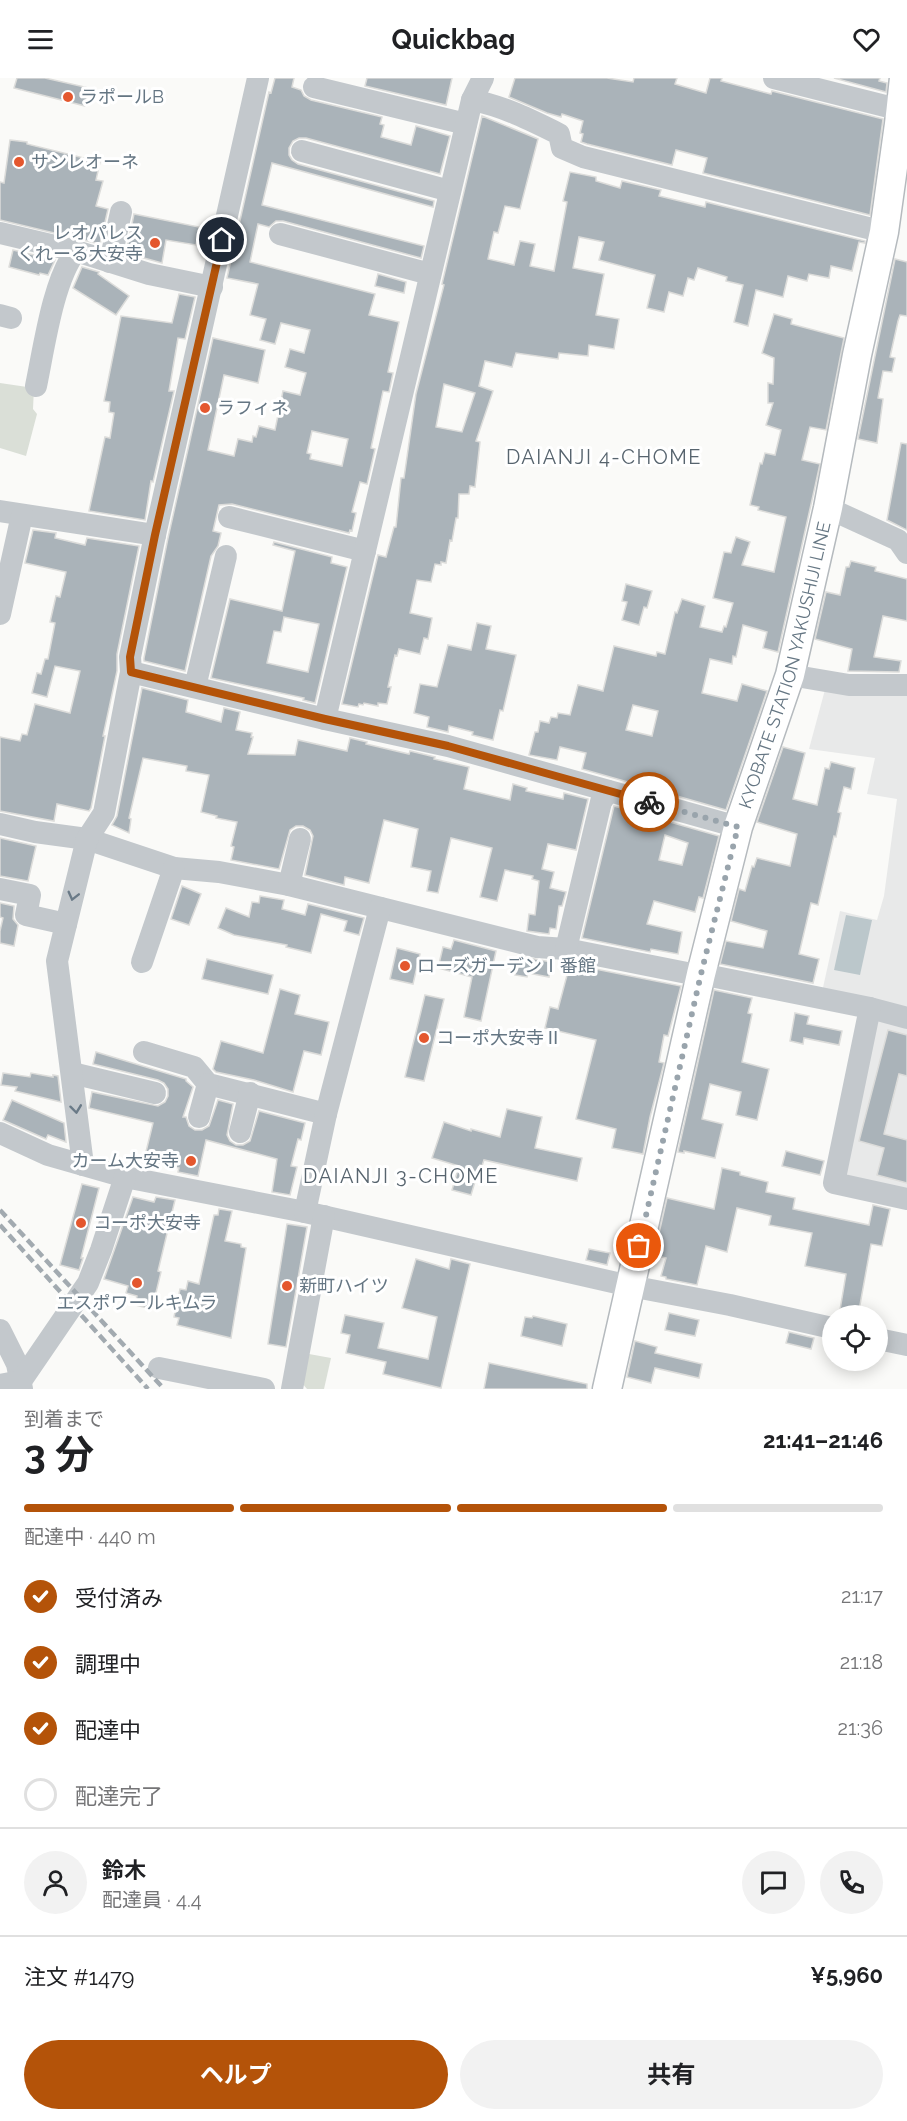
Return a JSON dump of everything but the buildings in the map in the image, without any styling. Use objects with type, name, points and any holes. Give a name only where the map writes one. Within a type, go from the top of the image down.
[{"type":"main road","name":"KYOBATE STATION YAKUSHIJI LINE","points":[[608,1389],[701,974],[738,827],[790,675],[828,508],[857,355],[884,232],[902,120],[904,78]]},
{"type":"street","points":[[84,1165],[57,961],[87,839],[104,813],[131,672],[130,657],[155,535],[258,78]]},
{"type":"street","points":[[325,719],[466,124],[472,100],[483,78]]},
{"type":"street","points":[[774,78],[902,120]]},
{"type":"street","points":[[314,87],[466,124]]},
{"type":"street","points":[[472,100],[495,104],[536,122],[559,134],[562,148],[583,157],[884,232]]},
{"type":"street","points":[[302,151],[450,192]]},
{"type":"street","points":[[110,262],[122,212]]},
{"type":"street","points":[[0,233],[76,251],[149,274],[212,287]]},
{"type":"street","points":[[280,234],[430,274]]},
{"type":"street","points":[[36,386],[58,285],[70,258],[76,251]]},
{"type":"street","points":[[828,508],[898,540],[907,553]]},
{"type":"street","points":[[0,511],[155,535]]},
{"type":"street","points":[[0,614],[22,515]]},
{"type":"street","points":[[229,517],[365,551]]},
{"type":"street","points":[[195,687],[226,556]]},
{"type":"street","points":[[131,672],[448,746],[738,827]]},
{"type":"street","points":[[790,675],[849,685],[907,685]]},
{"type":"street","points":[[566,949],[601,802],[608,791]]},
{"type":"street","points":[[0,824],[35,832],[87,839],[174,868],[219,872],[289,885],[537,947],[566,949],[701,974],[870,1008],[907,1018]]},
{"type":"street","points":[[289,885],[300,839]]},
{"type":"street","points":[[142,962],[174,868]]},
{"type":"street","points":[[0,889],[30,895],[26,915],[66,924]]},
{"type":"street","points":[[292,1389],[326,1114],[380,908]]},
{"type":"street","points":[[870,1008],[834,1183],[907,1199]]},
{"type":"street","points":[[144,1052],[194,1067],[207,1084],[326,1114]]},
{"type":"street","points":[[72,1074],[155,1093]]},
{"type":"street","points":[[200,1117],[207,1084]]},
{"type":"street","points":[[240,1132],[250,1093]]},
{"type":"street","points":[[0,1133],[48,1155],[125,1177],[314,1214],[630,1286],[822,1326]]},
{"type":"street","points":[[15,1384],[88,1282],[102,1250],[125,1177]]},
{"type":"street","points":[[0,1330],[17,1364],[15,1384]]},
{"type":"street","points":[[888,1340],[907,1345]]},
{"type":"street","points":[[159,1368],[264,1389]]},
{"type":"shaded area","points":[[0,383],[34,388],[33,409],[37,414],[26,456],[0,448]]},
{"type":"shaded area","points":[[826,686],[907,689],[907,1011],[822,992],[840,911],[877,920],[884,896],[897,799],[867,794],[875,758],[809,749]]},
{"type":"shaded area","points":[[846,915],[872,920],[860,975],[834,970]]},
{"type":"shaded area","points":[[875,1014],[907,1025],[907,1195],[854,1184],[842,1170]]},
{"type":"shaded area","points":[[309,1354],[331,1358],[324,1389],[307,1389],[302,1383]]},
{"type":"railway","points":[[0,1210],[164,1389]]},
{"type":"railway","points":[[0,1225],[148,1389]]},
{"type":"way so far","points":[[639,1246],[701,974],[738,827],[649,802]]},
{"type":"place","name":"ラポールB","points":[[68,97]]},
{"type":"place","name":"サンレオーネ","points":[[19,162]]},
{"type":"place","name":"レオパレス くれーる大安寺","points":[[155,243]]},
{"type":"place","name":"ラフィネ","points":[[205,408]]},
{"type":"place","name":"ローズガーデンⅠ番館","points":[[405,966]]},
{"type":"place","name":"コーポ大安寺Ⅱ","points":[[424,1038]]},
{"type":"place","name":"カーム大安寺","points":[[191,1161]]},
{"type":"place","name":"コーポ大安寺","points":[[81,1223]]},
{"type":"place","name":"エスポワールキムラ","points":[[137,1283]]},
{"type":"place","name":"新町ハイツ","points":[[287,1286]]},
{"type":"district","name":"DAIANJI 4-CHOME","points":[[604,457]]},
{"type":"district","name":"DAIANJI 3-CHOME","points":[[401,1176]]},
{"type":"route","points":[[222,240],[155,535],[130,657],[131,672],[448,746],[649,802]]}]
